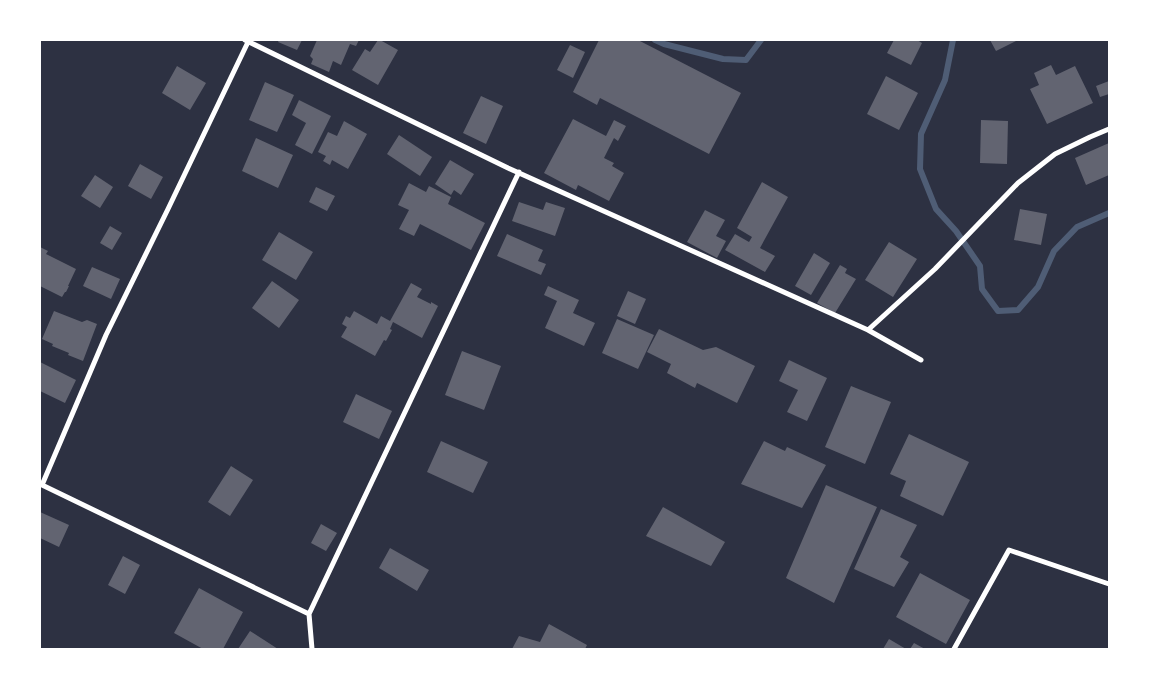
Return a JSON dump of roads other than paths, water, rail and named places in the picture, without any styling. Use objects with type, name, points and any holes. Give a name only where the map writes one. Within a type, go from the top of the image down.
[{"type":"street","points":[[309,614],[41,484],[106,335],[246,41],[519,172],[868,330],[921,360]]},
{"type":"street","points":[[868,330],[935,268],[1018,183],[1055,154],[1109,130]]},
{"type":"street","points":[[312,649],[309,614],[519,172]]},
{"type":"street","points":[[954,649],[1009,550],[1109,584]]},
{"type":"waterway","points":[[655,40],[723,59],[746,60],[761,40]]},
{"type":"waterway","points":[[953,40],[945,80],[921,134],[920,169],[936,209],[956,231],[980,266],[982,289],[998,311],[1018,310],[1038,287],[1054,251],[1077,227],[1109,213]]}]
